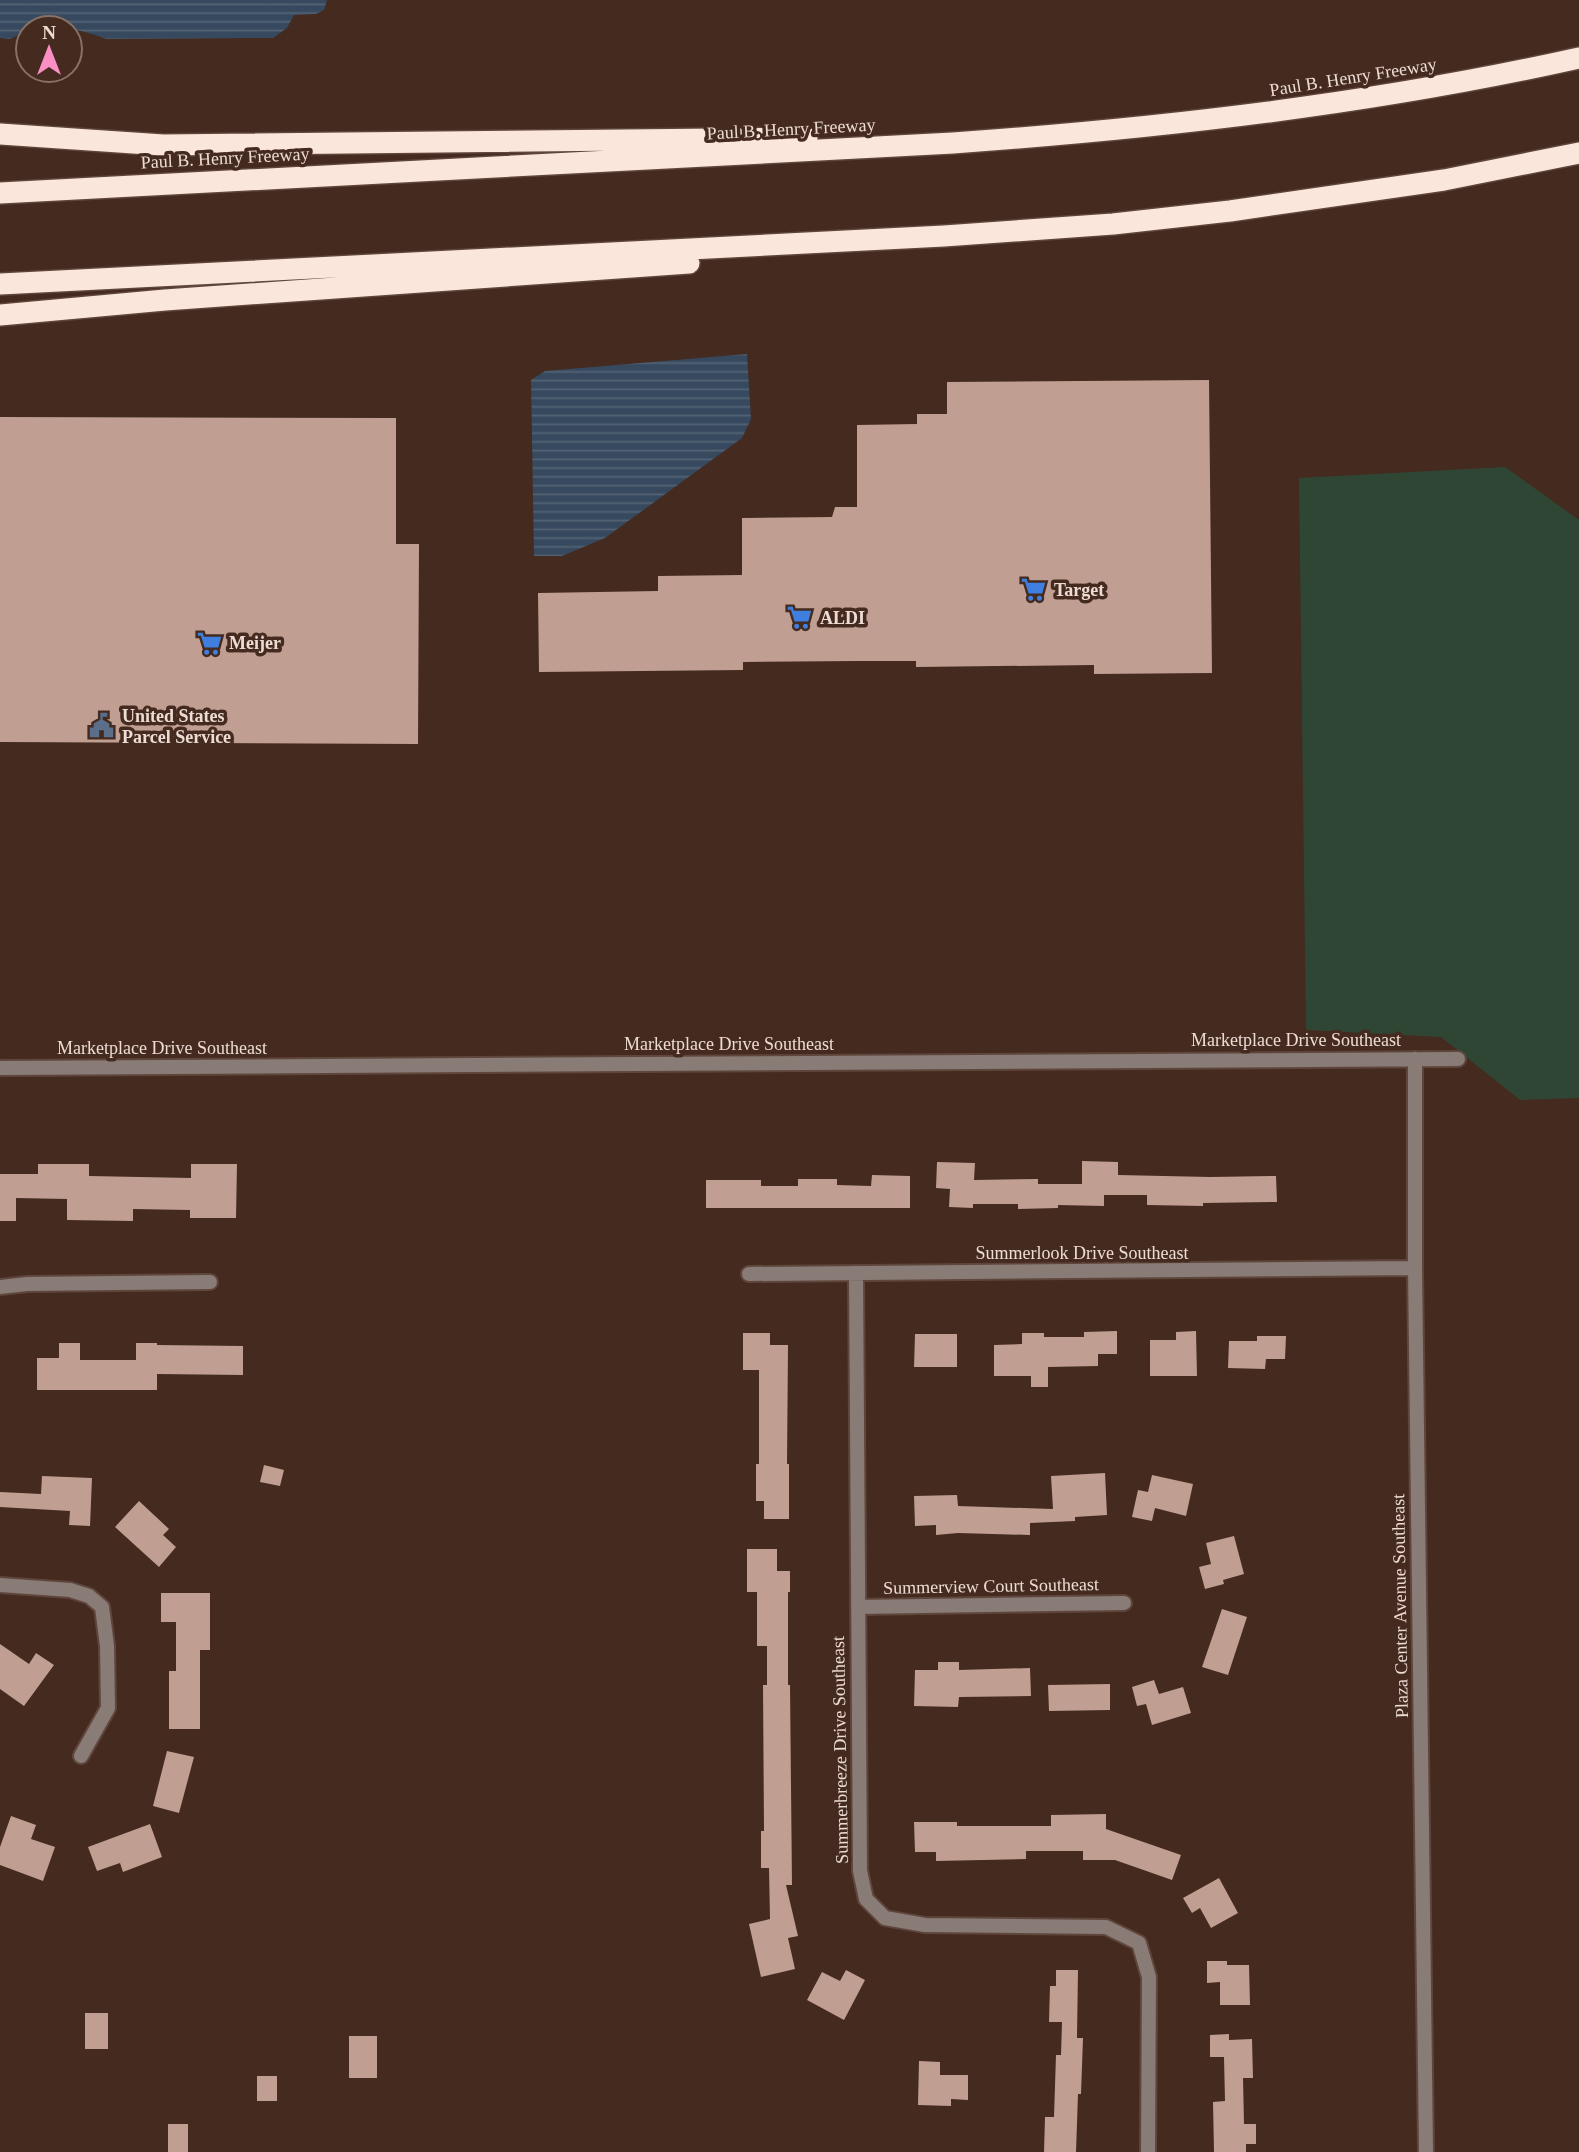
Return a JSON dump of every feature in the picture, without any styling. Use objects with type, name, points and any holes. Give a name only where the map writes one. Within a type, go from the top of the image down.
[{"type":"highway","name":"Paul B. Henry Freeway","points":[[0,193],[953,143],[1073,134],[1270,113],[1496,76],[1579,58]]},
{"type":"highway","points":[[0,134],[163,145],[702,137],[953,143]]},
{"type":"highway","points":[[0,284],[944,236],[1113,224],[1230,211],[1444,180],[1579,153]]},
{"type":"highway","points":[[0,315],[165,300],[771,257],[944,236]]},
{"type":"street","name":"Plaza Center Avenue Southeast","points":[[1415,1059],[1415,1268],[1426,2152]]},
{"type":"street","name":"Marketplace Drive Southeast","points":[[0,1068],[1458,1059]]},
{"type":"street","name":"Summerlook Drive Southeast","points":[[749,1274],[1415,1268]]},
{"type":"street","name":"Summerbreeze Drive Southeast","points":[[856,1273],[860,1871],[866,1899],[885,1918],[925,1925],[1105,1927],[1139,1943],[1149,1976],[1148,2152]]},
{"type":"street","points":[[0,1287],[27,1284],[210,1282]]},
{"type":"street","points":[[0,1585],[70,1590],[89,1596],[102,1606],[107,1646],[108,1709],[81,1756]]},
{"type":"street","name":"Summerview Court Southeast","points":[[858,1607],[1124,1603]]},
{"type":"green space","points":[[1505,467],[1579,520],[1579,1098],[1520,1100],[1441,1037],[1306,1030],[1299,478]]},
{"type":"water","points":[[0,0],[327,0],[324,10],[316,14],[294,15],[287,28],[273,38],[106,39],[84,32],[84,14],[14,14],[14,37],[0,38]]},
{"type":"water","points":[[747,354],[751,419],[742,438],[605,538],[562,556],[534,556],[531,380],[545,371]]},
{"type":"building","name":"Target","points":[[1209,380],[1212,673],[1094,674],[1094,665],[916,667],[916,661],[743,662],[743,670],[539,672],[538,593],[658,591],[658,576],[742,575],[742,518],[832,517],[835,507],[857,507],[857,425],[917,424],[917,414],[947,414],[947,382]]},
{"type":"building","name":"Meijer","points":[[0,417],[396,418],[396,544],[419,544],[418,744],[0,742]]},
{"type":"building","points":[[1082,1161],[1118,1162],[1118,1175],[1276,1176],[1277,1202],[1203,1203],[1203,1206],[1147,1205],[1147,1195],[1104,1195],[1104,1206],[1058,1205],[1058,1208],[1018,1209],[1018,1204],[973,1204],[973,1208],[949,1207],[950,1189],[936,1188],[937,1162],[975,1163],[974,1180],[1038,1179],[1038,1184],[1082,1184]]},
{"type":"building","points":[[38,1164],[89,1164],[89,1176],[191,1178],[191,1164],[237,1164],[236,1218],[190,1218],[190,1210],[133,1209],[133,1221],[67,1220],[67,1199],[16,1198],[16,1221],[0,1221],[0,1174],[38,1174]]},
{"type":"building","points":[[872,1175],[910,1176],[910,1208],[706,1208],[706,1180],[761,1180],[761,1186],[798,1186],[798,1179],[837,1179],[837,1185],[871,1186]]},
{"type":"building","points":[[1117,1331],[1117,1354],[1098,1354],[1098,1366],[1048,1367],[1048,1387],[1031,1387],[1031,1376],[994,1376],[994,1345],[1022,1344],[1022,1333],[1044,1333],[1044,1337],[1084,1337],[1084,1332]]},
{"type":"building","points":[[1196,1331],[1197,1376],[1150,1376],[1150,1340],[1176,1340],[1176,1332]]},
{"type":"building","points":[[743,1333],[770,1333],[770,1345],[788,1345],[789,1519],[764,1519],[764,1501],[756,1501],[756,1464],[759,1464],[759,1370],[743,1370]]},
{"type":"building","points":[[915,1334],[957,1334],[957,1367],[914,1367]]},
{"type":"building","points":[[1257,1336],[1286,1336],[1285,1359],[1266,1359],[1265,1369],[1228,1368],[1229,1341],[1257,1341]]},
{"type":"building","points":[[59,1343],[80,1343],[80,1360],[136,1360],[136,1343],[243,1346],[243,1375],[157,1374],[157,1390],[37,1390],[37,1358],[59,1358]]},
{"type":"building","points":[[264,1465],[284,1470],[280,1486],[260,1482]]},
{"type":"building","points":[[1105,1473],[1107,1515],[1075,1517],[1075,1521],[1030,1523],[1030,1535],[936,1535],[936,1525],[915,1526],[914,1496],[957,1495],[958,1506],[1053,1509],[1051,1476]]},
{"type":"building","points":[[1152,1475],[1193,1484],[1186,1516],[1155,1508],[1152,1521],[1132,1517],[1138,1490],[1148,1492]]},
{"type":"building","points":[[42,1476],[92,1478],[90,1526],[69,1525],[70,1511],[0,1507],[0,1492],[41,1494]]},
{"type":"building","points":[[139,1501],[169,1529],[163,1535],[176,1547],[159,1567],[115,1527]]},
{"type":"building","points":[[1234,1536],[1244,1574],[1223,1580],[1224,1584],[1205,1589],[1199,1567],[1211,1564],[1206,1543]]},
{"type":"building","points":[[747,1549],[777,1549],[777,1571],[790,1571],[788,1685],[792,1885],[786,1885],[798,1936],[788,1938],[795,1969],[761,1977],[749,1924],[770,1919],[769,1868],[761,1868],[761,1831],[764,1831],[763,1685],[767,1685],[767,1646],[757,1646],[757,1592],[747,1592]]},
{"type":"building","points":[[161,1593],[210,1593],[210,1650],[200,1650],[200,1729],[169,1729],[169,1671],[176,1671],[176,1622],[161,1622]]},
{"type":"building","points":[[1222,1609],[1247,1617],[1228,1675],[1202,1667]]},
{"type":"building","points":[[0,1644],[29,1664],[36,1653],[54,1665],[24,1706],[0,1689]]},
{"type":"building","points":[[938,1662],[959,1662],[959,1670],[1030,1668],[1031,1696],[959,1697],[958,1707],[914,1706],[915,1670],[938,1670]]},
{"type":"building","points":[[1154,1680],[1159,1694],[1183,1687],[1191,1713],[1152,1725],[1146,1704],[1137,1706],[1132,1687]]},
{"type":"building","points":[[1110,1684],[1110,1710],[1049,1711],[1048,1685]]},
{"type":"building","points":[[167,1751],[194,1757],[179,1813],[153,1806]]},
{"type":"building","points":[[1106,1814],[1106,1829],[1181,1855],[1172,1880],[1115,1860],[1083,1860],[1083,1851],[1026,1851],[1026,1859],[936,1861],[936,1852],[915,1852],[914,1822],[957,1822],[957,1826],[1051,1826],[1051,1815]]},
{"type":"building","points":[[11,1816],[36,1825],[31,1839],[55,1847],[43,1881],[0,1865],[0,1847]]},
{"type":"building","points":[[150,1824],[162,1857],[123,1872],[120,1863],[97,1871],[88,1847]]},
{"type":"building","points":[[1219,1878],[1238,1913],[1211,1928],[1200,1908],[1192,1913],[1183,1898]]},
{"type":"building","points":[[1207,1961],[1249,1965],[1250,2005],[1220,2005],[1220,1982],[1207,1983]]},
{"type":"building","points":[[846,1970],[865,1980],[844,2020],[807,2000],[822,1972],[840,1981]]},
{"type":"building","points":[[1056,1970],[1078,1970],[1077,2038],[1083,2038],[1076,2152],[1044,2152],[1045,2117],[1054,2117],[1056,2055],[1061,2055],[1062,2022],[1049,2022],[1050,1986],[1056,1986]]},
{"type":"building","points":[[85,2013],[108,2013],[108,2049],[85,2049]]},
{"type":"building","points":[[1229,2034],[1229,2040],[1252,2039],[1253,2078],[1243,2078],[1244,2124],[1256,2124],[1256,2144],[1246,2144],[1246,2152],[1214,2152],[1213,2102],[1225,2101],[1224,2057],[1210,2057],[1210,2035]]},
{"type":"building","points":[[349,2036],[377,2036],[377,2078],[349,2078]]},
{"type":"building","points":[[919,2061],[940,2062],[940,2075],[968,2075],[968,2100],[951,2099],[951,2106],[918,2105]]},
{"type":"building","points":[[257,2076],[277,2076],[277,2101],[257,2101]]},
{"type":"building","points":[[168,2124],[188,2124],[188,2152],[168,2152]]},
{"type":"place","name":"Target","points":[[1034,590]]},
{"type":"place","name":"ALDI","points":[[800,618]]},
{"type":"place","name":"Meijer","points":[[209,643]]},
{"type":"place","name":"United States Parcel Service","points":[[102,726]]}]
